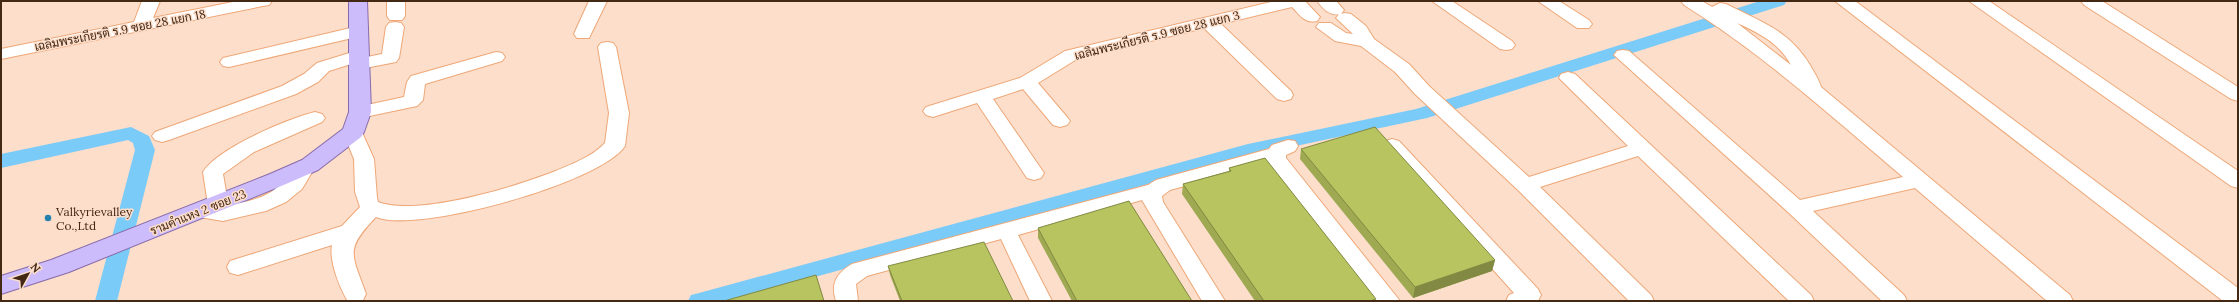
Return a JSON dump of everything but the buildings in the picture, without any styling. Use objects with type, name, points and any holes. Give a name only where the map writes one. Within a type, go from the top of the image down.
[{"type":"main road","points":[[357,122],[360,59],[358,1]]},
{"type":"main road","name":"รามคำแหง 2 ซอย 23","points":[[1,285],[60,266],[108,248],[305,167],[357,122]]},
{"type":"street","points":[[141,26],[151,1]]},
{"type":"street","name":"เฉลิมพระเกียรติ ร.9 ซอย 28 แยก 18","points":[[1,54],[263,1]]},
{"type":"street","points":[[583,34],[598,1]]},
{"type":"street","points":[[1295,1],[1318,22],[1341,37],[1367,42]]},
{"type":"street","name":"เฉลิมพระเกียรติ ร.9 ซอย 28 แยก 3","points":[[933,111],[1027,82],[1071,55],[1295,1]]},
{"type":"street","points":[[1441,1],[1506,45]]},
{"type":"street","points":[[1546,1],[1583,24]]},
{"type":"street","points":[[1978,1],[2238,181]]},
{"type":"street","points":[[2090,1],[2238,95]]},
{"type":"street","points":[[1855,2],[2238,300]]},
{"type":"street","points":[[1702,4],[1733,22],[2062,301]]},
{"type":"street","points":[[1335,9],[1360,30],[1367,42],[1402,68],[1422,90],[1449,113],[1525,185],[1643,301]]},
{"type":"street","points":[[162,136],[289,90],[311,78],[323,67],[360,59],[387,60],[392,57],[396,15]]},
{"type":"street","points":[[1208,22],[1284,95]]},
{"type":"street","points":[[230,62],[359,31]]},
{"type":"street","points":[[496,57],[418,80],[416,82],[413,100],[357,122],[365,162],[366,200],[372,208],[382,214],[398,216],[447,210],[530,187],[594,162],[615,146],[618,131],[618,113],[607,47]]},
{"type":"street","points":[[1624,55],[1796,208],[1896,301]]},
{"type":"street","points":[[1568,78],[1803,301]]},
{"type":"street","points":[[1027,82],[1060,121]]},
{"type":"street","points":[[982,96],[1034,173]]},
{"type":"street","points":[[208,207],[213,172],[220,164],[237,153],[315,118]]},
{"type":"street","points":[[1392,145],[1528,299]]},
{"type":"street","points":[[1525,185],[1642,148]]},
{"type":"street","points":[[847,301],[843,290],[844,283],[850,276],[860,270],[1155,190],[1163,185],[1282,150],[1276,159],[1389,301]]},
{"type":"street","points":[[1796,208],[1920,180]]},
{"type":"street","points":[[1155,190],[1151,195],[1153,202],[1214,301]]},
{"type":"street","points":[[355,294],[343,258],[341,244],[348,232],[372,208]]},
{"type":"street","points":[[238,267],[348,232]]},
{"type":"street","points":[[1011,240],[1040,301]]},
{"type":"waterway","points":[[699,301],[1248,150],[1420,114],[1778,1]]},
{"type":"waterway","points":[[1,161],[131,133],[142,140],[145,150],[106,301]]},
{"type":"place","name":"Valkyrievalley Co.,Ltd","points":[[48,218]]}]
